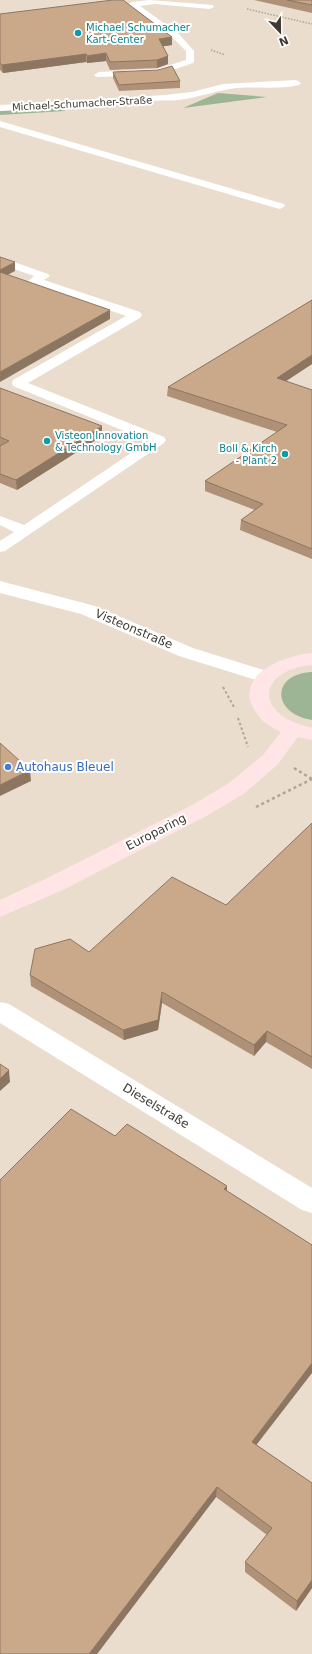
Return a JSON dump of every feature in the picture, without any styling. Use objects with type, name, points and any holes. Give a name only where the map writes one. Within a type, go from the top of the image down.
[{"type":"street","name":"Michael-Schumacher-Straße","points":[[0,108],[165,98]]},
{"type":"street","name":"Visteonstraße","points":[[0,587],[88,610],[186,652],[266,677]]},
{"type":"street","points":[[266,677],[283,665],[312,659]]},
{"type":"street","name":"Europaring","points":[[0,909],[55,884],[202,809],[237,788],[270,760],[302,732],[274,719],[262,705],[259,690],[266,677]]},
{"type":"street","name":"Dieselstraße","points":[[0,1011],[312,1202]]},
{"type":"lane","points":[[99,75],[158,72],[190,62],[190,51],[176,36],[132,4],[155,2],[210,7]]},
{"type":"lane","points":[[165,98],[192,95],[223,87],[296,83]]},
{"type":"lane","points":[[0,124],[280,206]]},
{"type":"lane","points":[[0,260],[44,276],[34,281],[136,315],[18,383],[159,440],[0,548]]},
{"type":"lane","points":[[0,520],[24,531]]},
{"type":"path","points":[[247,9],[312,24]]},
{"type":"path","points":[[216,684],[223,687],[235,710]]},
{"type":"path","points":[[238,716],[248,748],[270,760],[300,770],[312,779]]},
{"type":"green space","points":[[218,93],[267,97],[183,108]]},
{"type":"green space","points":[[64,107],[65,111],[0,115],[0,111]]},
{"type":"green space","points":[[312,672],[312,720],[299,716],[289,710],[283,703],[281,694],[283,686],[289,680],[298,674]]},
{"type":"building","name":"Michael Schumacher Kart-Center","points":[[123,0],[172,37],[159,39],[168,56],[157,60],[110,62],[106,53],[87,56],[86,54],[2,65],[0,63],[0,14]]},
{"type":"building","points":[[287,0],[312,0],[312,5]]},
{"type":"building","points":[[172,66],[180,81],[119,85],[113,72],[158,70]]},
{"type":"building","points":[[0,257],[15,262],[0,270]]},
{"type":"building","points":[[0,272],[110,310],[0,372]]},
{"type":"building","points":[[312,300],[312,355],[277,378],[312,390],[312,549],[241,520],[263,504],[205,481],[287,425],[168,387]]},
{"type":"building","name":"Visteon Innovation & Technology GmbH","points":[[0,388],[102,426],[16,480],[0,474],[0,446],[9,441],[0,437]]},
{"type":"building","points":[[0,743],[30,770],[0,785]]},
{"type":"building","points":[[312,823],[312,1057],[267,1031],[254,1045],[162,992],[158,1020],[123,1030],[30,975],[35,949],[70,939],[89,952],[172,877],[226,905]]},
{"type":"building","points":[[0,1064],[9,1070],[0,1079]]},
{"type":"building","points":[[71,1109],[115,1136],[127,1124],[227,1186],[224,1189],[312,1245],[312,1363],[252,1442],[312,1483],[312,1580],[297,1601],[245,1562],[272,1528],[217,1487],[89,1654],[0,1654],[0,1180]]},
{"type":"place","name":"Michael Schumacher Kart-Center","points":[[78,33]]},
{"type":"place","name":"Visteon Innovation & Technology GmbH","points":[[47,441]]},
{"type":"place","name":"Boll & Kirch - Plant 2","points":[[285,454]]},
{"type":"place","name":"Autohaus Bleuel","points":[[8,767]]}]
